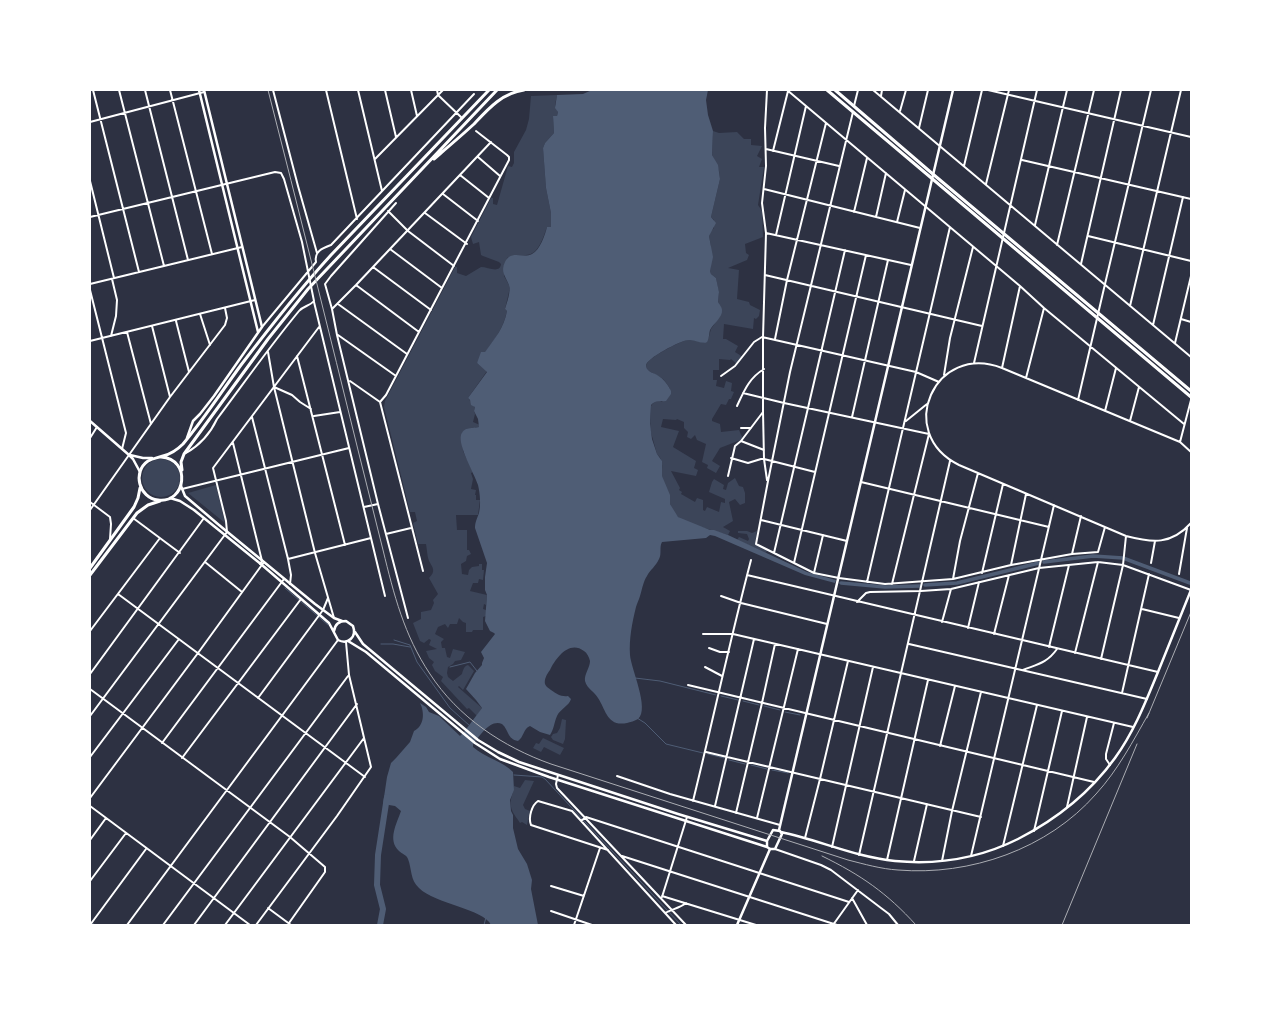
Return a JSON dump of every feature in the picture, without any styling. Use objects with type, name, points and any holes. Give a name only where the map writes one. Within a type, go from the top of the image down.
[{"type":"main road","points":[[480,100],[485,90]]},
{"type":"main road","points":[[129,455],[143,458],[161,457],[173,453],[187,440],[284,308],[321,266],[489,90]]},
{"type":"main road","points":[[497,90],[323,272],[268,339],[205,430],[184,454],[181,462],[181,487],[184,495],[188,499],[329,623],[338,640],[347,641],[366,652],[461,732],[494,756],[506,762],[557,780],[770,849],[775,849],[782,834],[780,831],[780,826],[953,90]]},
{"type":"main road","points":[[422,169],[451,145],[489,107],[504,97],[524,90]]},
{"type":"main road","points":[[828,90],[1098,318],[1191,399]]},
{"type":"main road","points":[[835,90],[1191,391]]},
{"type":"main road","points":[[187,440],[193,421],[214,396],[262,327],[204,91]]},
{"type":"main road","points":[[199,92],[258,332]]},
{"type":"main road","points":[[90,421],[133,459],[140,472]]},
{"type":"main road","points":[[161,457],[168,458],[174,462],[179,467],[182,474]]},
{"type":"main road","points":[[90,568],[134,507],[138,498],[140,472],[146,463],[153,458]]},
{"type":"main road","points":[[140,486],[148,497],[156,500],[164,500]]},
{"type":"main road","points":[[90,575],[137,513],[148,505],[170,498],[176,494],[181,487]]},
{"type":"main road","points":[[170,498],[184,504],[204,518],[334,618],[351,623],[355,632],[364,644],[478,740],[510,759],[687,817],[768,841]]},
{"type":"main road","points":[[100,554],[104,557]]},
{"type":"main road","points":[[767,847],[773,830],[805,838],[859,855],[887,860],[942,861],[971,856],[1003,846],[1033,832],[1066,810],[1095,783],[1110,766],[1120,751],[1147,699],[1191,590]]},
{"type":"main road","points":[[334,631],[337,624],[342,621]]},
{"type":"main road","points":[[347,641],[353,637],[355,632]]},
{"type":"main road","points":[[737,925],[770,849]]},
{"type":"street","points":[[93,90],[139,272]]},
{"type":"street","points":[[119,90],[164,266]]},
{"type":"street","points":[[145,90],[188,260]]},
{"type":"street","points":[[170,90],[212,254]]},
{"type":"street","points":[[262,327],[316,262],[317,253],[273,90]]},
{"type":"street","points":[[326,90],[357,219]]},
{"type":"street","points":[[358,90],[382,191]]},
{"type":"street","points":[[385,90],[396,137]]},
{"type":"street","points":[[411,90],[417,116]]},
{"type":"street","points":[[437,90],[438,95],[463,118]]},
{"type":"street","points":[[374,159],[443,90]]},
{"type":"street","points":[[767,90],[765,128],[766,149],[762,203],[766,233],[763,337],[764,459],[768,481]]},
{"type":"street","points":[[773,151],[788,90],[1044,308],[1184,424]]},
{"type":"street","points":[[854,107],[858,90]]},
{"type":"street","points":[[873,90],[900,111],[1191,357]]},
{"type":"street","points":[[881,96],[882,90]]},
{"type":"street","points":[[900,111],[906,90]]},
{"type":"street","points":[[919,128],[928,90]]},
{"type":"street","points":[[964,166],[982,90]]},
{"type":"street","points":[[988,90],[1191,137]]},
{"type":"street","points":[[986,184],[1008,90]]},
{"type":"street","points":[[974,363],[1038,90]]},
{"type":"street","points":[[1035,225],[1067,90]]},
{"type":"street","points":[[1057,245],[1094,90]]},
{"type":"street","points":[[1081,264],[1121,90]]},
{"type":"street","points":[[1078,400],[1098,318],[1104,284],[1151,90]]},
{"type":"street","points":[[1130,306],[1181,90]]},
{"type":"street","points":[[90,122],[204,91]]},
{"type":"street","points":[[317,253],[323,248],[332,245],[474,94]]},
{"type":"street","points":[[776,235],[806,106]]},
{"type":"street","points":[[853,112],[845,138],[784,403],[756,544],[814,573],[866,582],[892,584],[953,579],[1041,559],[1098,552],[1105,527]]},
{"type":"street","points":[[774,338],[806,200],[826,123]]},
{"type":"street","points":[[380,402],[384,399],[509,160],[509,157],[476,131]]},
{"type":"street","points":[[332,309],[356,286],[491,142]]},
{"type":"street","points":[[766,149],[839,166]]},
{"type":"street","points":[[478,157],[500,176]]},
{"type":"street","points":[[854,212],[867,158]]},
{"type":"street","points":[[1022,160],[1191,199]]},
{"type":"street","points":[[90,217],[275,172],[281,173],[302,242],[319,327],[386,596]]},
{"type":"street","points":[[876,218],[886,173]]},
{"type":"street","points":[[460,176],[489,198]]},
{"type":"street","points":[[90,181],[117,300],[116,316],[111,336]]},
{"type":"street","points":[[764,189],[920,228]]},
{"type":"street","points":[[897,222],[905,190]]},
{"type":"street","points":[[442,194],[478,221]]},
{"type":"street","points":[[1153,325],[1183,197]]},
{"type":"street","points":[[396,203],[326,282],[325,286],[332,309],[378,504],[408,618]]},
{"type":"street","points":[[388,212],[408,231],[454,266]]},
{"type":"street","points":[[425,213],[466,244]]},
{"type":"street","points":[[866,582],[950,227]]},
{"type":"street","points":[[766,233],[911,265]]},
{"type":"street","points":[[1088,236],[1191,261]]},
{"type":"street","points":[[90,284],[242,247]]},
{"type":"street","points":[[944,377],[946,358],[973,247]]},
{"type":"street","points":[[390,249],[442,288]]},
{"type":"street","points":[[774,553],[845,250]]},
{"type":"street","points":[[794,563],[866,255]]},
{"type":"street","points":[[852,417],[888,260]]},
{"type":"street","points":[[373,267],[431,310]]},
{"type":"street","points":[[765,275],[982,326]]},
{"type":"street","points":[[1175,343],[1191,276]]},
{"type":"street","points":[[356,286],[419,332]]},
{"type":"street","points":[[1002,368],[1020,286]]},
{"type":"street","points":[[90,290],[126,433],[122,449]]},
{"type":"street","points":[[90,341],[255,300]]},
{"type":"street","points":[[184,454],[193,449],[205,438],[217,419],[300,309],[312,304],[314,301]]},
{"type":"street","points":[[338,304],[407,354]]},
{"type":"street","points":[[90,510],[170,397],[227,322],[225,308]]},
{"type":"street","points":[[1026,378],[1044,308]]},
{"type":"street","points":[[200,314],[210,345]]},
{"type":"street","points":[[1181,319],[1191,322]]},
{"type":"street","points":[[176,320],[189,372]]},
{"type":"street","points":[[152,326],[170,397]]},
{"type":"street","points":[[90,716],[227,532],[226,520],[214,468],[319,327]]},
{"type":"street","points":[[127,332],[151,424]]},
{"type":"street","points":[[337,335],[396,376]]},
{"type":"street","points":[[721,376],[735,366],[754,342],[760,337],[763,337],[774,338],[916,372],[939,382]]},
{"type":"street","points":[[268,352],[274,387],[292,461],[315,553],[334,618]]},
{"type":"street","points":[[297,355],[345,545]]},
{"type":"street","points":[[1191,452],[1180,442],[990,364],[974,363],[960,367],[944,377],[930,395],[928,403],[926,420],[929,434],[937,449],[950,461],[1126,536],[1146,541],[1155,541],[1172,537],[1191,523]]},
{"type":"street","points":[[1105,411],[1116,368]]},
{"type":"street","points":[[737,406],[746,386],[752,378],[764,369]]},
{"type":"street","points":[[349,380],[380,402],[423,571]]},
{"type":"street","points":[[274,387],[292,395],[312,410]]},
{"type":"street","points":[[1130,421],[1139,388]]},
{"type":"street","points":[[743,393],[929,434]]},
{"type":"street","points":[[1180,442],[1191,399]]},
{"type":"street","points":[[905,422],[928,403]]},
{"type":"street","points":[[313,416],[340,412]]},
{"type":"street","points":[[728,476],[735,446],[741,441],[763,412]]},
{"type":"street","points":[[252,417],[288,559],[291,575],[290,584]]},
{"type":"street","points":[[90,438],[97,427]]},
{"type":"street","points":[[741,428],[751,428]]},
{"type":"street","points":[[205,430],[210,431]]},
{"type":"street","points":[[892,584],[929,434]]},
{"type":"street","points":[[741,441],[764,450]]},
{"type":"street","points":[[90,798],[198,653],[262,563],[233,443]]},
{"type":"street","points":[[181,487],[216,480],[321,453],[349,448]]},
{"type":"street","points":[[731,458],[748,463],[764,459],[815,472]]},
{"type":"street","points":[[859,855],[909,644],[950,461]]},
{"type":"street","points":[[953,579],[960,541],[978,473]]},
{"type":"street","points":[[861,482],[1049,527]]},
{"type":"street","points":[[982,573],[1003,484]]},
{"type":"street","points":[[1011,565],[1026,494]]},
{"type":"street","points":[[90,502],[110,517],[111,540]]},
{"type":"street","points":[[364,507],[378,504]]},
{"type":"street","points":[[971,856],[1054,505]]},
{"type":"street","points":[[1072,554],[1081,516]]},
{"type":"street","points":[[133,518],[180,553]]},
{"type":"street","points":[[90,674],[180,553],[204,518]]},
{"type":"street","points":[[761,520],[848,541]]},
{"type":"street","points":[[1179,574],[1187,527]]},
{"type":"street","points":[[386,534],[411,528]]},
{"type":"street","points":[[814,573],[823,535]]},
{"type":"street","points":[[1101,659],[1123,565],[1126,536]]},
{"type":"street","points":[[90,631],[160,538]]},
{"type":"street","points":[[288,559],[371,538]]},
{"type":"street","points":[[1151,563],[1155,541]]},
{"type":"street","points":[[693,800],[706,752],[718,693],[751,560]]},
{"type":"street","points":[[205,562],[242,592]]},
{"type":"street","points":[[1075,653],[1098,562]]},
{"type":"street","points":[[857,602],[866,593],[870,592],[950,589],[1039,568],[1098,562],[1123,565],[1191,590]]},
{"type":"street","points":[[1049,647],[1069,564]]},
{"type":"street","points":[[1122,693],[1149,574]]},
{"type":"street","points":[[747,575],[1158,672]]},
{"type":"street","points":[[994,634],[1009,575]]},
{"type":"street","points":[[162,743],[284,579]]},
{"type":"street","points":[[968,628],[979,582]]},
{"type":"street","points":[[942,622],[950,589]]},
{"type":"street","points":[[118,594],[365,777]]},
{"type":"street","points":[[721,596],[741,603],[828,624]]},
{"type":"street","points":[[258,698],[320,615],[328,597]]},
{"type":"street","points":[[182,758],[301,599]]},
{"type":"street","points":[[1142,609],[1180,618]]},
{"type":"street","points":[[703,634],[733,634],[1133,727]]},
{"type":"street","points":[[90,757],[179,639]]},
{"type":"street","points":[[715,806],[754,639]]},
{"type":"street","points":[[127,925],[338,640]]},
{"type":"street","points":[[256,925],[310,853],[371,767],[349,675],[347,641]]},
{"type":"street","points":[[736,813],[775,644]]},
{"type":"street","points":[[909,644],[1147,699]]},
{"type":"street","points":[[709,648],[720,652],[729,652]]},
{"type":"street","points":[[757,818],[798,649]]},
{"type":"street","points":[[1022,670],[1046,661],[1057,649]]},
{"type":"street","points":[[805,838],[848,661]]},
{"type":"street","points":[[832,847],[873,667]]},
{"type":"street","points":[[705,668],[723,676]]},
{"type":"street","points":[[163,925],[349,675]]},
{"type":"street","points":[[887,860],[928,679]]},
{"type":"street","points":[[688,685],[1095,783]]},
{"type":"street","points":[[940,746],[955,686]]},
{"type":"street","points":[[90,689],[270,822],[326,867],[326,870],[290,924],[268,908]]},
{"type":"street","points":[[942,861],[952,811],[981,692]]},
{"type":"street","points":[[194,925],[356,704]]},
{"type":"street","points":[[1003,846],[1037,705]]},
{"type":"street","points":[[1033,832],[1062,711]]},
{"type":"street","points":[[1066,810],[1087,717]]},
{"type":"street","points":[[1110,766],[1106,760],[1106,754],[1114,723]]},
{"type":"street","points":[[225,925],[364,738]]},
{"type":"street","points":[[706,752],[981,817]]},
{"type":"street","points":[[558,775],[556,784],[557,788],[662,897],[686,925]]},
{"type":"street","points":[[617,776],[780,826]]},
{"type":"street","points":[[608,850],[533,826],[529,820],[535,802],[538,801],[570,810],[608,850],[676,925]]},
{"type":"street","points":[[914,861],[927,804]]},
{"type":"street","points":[[90,806],[250,925]]},
{"type":"street","points":[[581,821],[586,817]]},
{"type":"street","points":[[586,817],[849,902]]},
{"type":"street","points":[[662,897],[687,817]]},
{"type":"street","points":[[90,840],[106,818]]},
{"type":"street","points":[[90,882],[126,833]]},
{"type":"street","points":[[90,924],[146,848]]},
{"type":"street","points":[[574,925],[600,848]]},
{"type":"street","points":[[610,853],[616,849]]},
{"type":"street","points":[[775,849],[821,865],[837,874],[889,914],[898,925]]},
{"type":"street","points":[[622,856],[835,924],[858,890]]},
{"type":"street","points":[[551,886],[584,896]]},
{"type":"street","points":[[662,897],[756,925]]},
{"type":"street","points":[[852,898],[867,925]]},
{"type":"street","points":[[665,913],[672,909],[679,908],[686,903]]},
{"type":"street","points":[[551,911],[592,925]]},
{"type":"shaded area","points":[[592,90],[708,90],[706,100],[708,115],[713,131],[712,155],[718,165],[720,179],[711,217],[716,223],[709,236],[713,257],[710,271],[716,278],[719,292],[718,302],[722,308],[722,313],[710,330],[707,342],[703,343],[691,340],[679,343],[664,350],[651,359],[646,366],[648,370],[664,380],[671,391],[671,394],[666,401],[656,402],[651,405],[650,424],[652,439],[657,454],[662,461],[662,476],[670,495],[670,504],[678,517],[710,530],[728,535],[807,572],[836,580],[835,583],[805,575],[715,536],[710,535],[706,538],[662,542],[659,559],[648,574],[644,583],[636,607],[631,631],[630,655],[639,688],[642,707],[641,714],[638,719],[620,724],[611,720],[597,696],[587,686],[585,681],[585,676],[590,664],[588,655],[578,648],[573,648],[568,649],[559,656],[545,678],[546,686],[557,694],[568,696],[571,699],[558,714],[550,735],[540,732],[530,726],[526,729],[518,741],[514,740],[510,736],[502,724],[498,723],[489,726],[473,744],[473,747],[478,751],[509,768],[513,772],[514,790],[510,800],[513,815],[513,828],[518,849],[527,864],[532,880],[531,889],[538,925],[491,925],[487,919],[469,910],[426,894],[416,885],[406,856],[395,847],[393,837],[394,831],[401,811],[395,806],[383,804],[387,777],[391,763],[410,742],[414,731],[422,723],[423,711],[420,703],[426,707],[429,712],[439,716],[460,736],[482,708],[466,689],[475,673],[482,665],[484,658],[481,652],[495,634],[490,631],[485,621],[487,595],[485,590],[485,577],[487,563],[475,528],[480,506],[479,488],[464,452],[461,435],[466,429],[479,427],[478,419],[474,411],[475,407],[471,405],[468,398],[487,372],[477,363],[481,352],[485,352],[496,337],[506,317],[507,311],[505,309],[510,291],[503,272],[505,262],[510,256],[525,256],[535,252],[542,242],[547,227],[551,227],[551,213],[546,188],[543,148],[545,143],[554,133],[553,116],[557,116],[558,112],[555,108],[557,95],[583,94]]},
{"type":"shaded area","points":[[557,95],[555,105],[558,112],[557,116],[553,117],[554,133],[545,143],[543,148],[546,188],[551,213],[551,227],[547,227],[539,246],[533,253],[530,255],[513,255],[507,258],[504,276],[509,285],[505,309],[507,311],[495,338],[477,363],[487,371],[468,398],[475,407],[473,422],[480,425],[479,427],[464,431],[462,433],[463,451],[473,472],[471,473],[473,479],[471,489],[476,490],[476,500],[480,500],[478,515],[456,515],[457,530],[467,530],[467,550],[469,550],[471,554],[467,556],[466,561],[461,564],[462,574],[468,575],[469,570],[472,567],[479,566],[479,564],[482,564],[482,570],[484,570],[483,580],[479,579],[478,583],[473,583],[470,591],[487,595],[486,605],[484,604],[483,609],[486,610],[486,616],[483,617],[483,630],[466,632],[466,623],[459,618],[457,624],[450,624],[448,628],[445,624],[438,627],[435,634],[444,639],[441,642],[442,648],[445,648],[447,657],[450,658],[453,649],[465,652],[461,660],[455,661],[448,667],[447,673],[448,677],[453,681],[462,674],[464,668],[468,665],[474,671],[463,690],[459,686],[458,687],[482,708],[477,716],[469,708],[467,709],[441,681],[443,677],[435,671],[432,665],[434,662],[429,658],[426,651],[437,649],[429,645],[431,640],[429,639],[424,643],[420,641],[413,623],[421,619],[421,612],[431,610],[434,603],[433,600],[438,594],[429,578],[433,573],[433,568],[428,559],[426,544],[418,544],[413,523],[417,521],[415,512],[410,512],[384,407],[385,401],[455,267],[457,267],[457,273],[466,276],[481,267],[498,269],[500,267],[501,264],[499,262],[481,255],[479,242],[473,244],[471,237],[491,198],[493,198],[493,204],[497,205],[508,166],[512,167],[514,163],[514,152],[526,130],[529,119],[531,96]]},
{"type":"shaded area","points":[[713,131],[719,133],[737,132],[744,139],[751,139],[751,145],[762,146],[757,156],[762,159],[759,167],[764,167],[758,205],[762,211],[763,237],[745,244],[746,253],[749,255],[747,260],[728,268],[739,270],[737,299],[749,302],[750,305],[760,310],[759,316],[756,319],[754,318],[753,329],[724,324],[723,339],[726,339],[738,346],[735,352],[743,357],[737,364],[731,359],[719,359],[719,370],[713,370],[713,380],[717,380],[716,386],[724,388],[726,381],[732,383],[731,391],[734,392],[726,405],[721,404],[712,421],[720,424],[721,432],[739,430],[743,439],[720,448],[712,461],[720,466],[716,473],[707,468],[708,465],[702,462],[706,444],[697,440],[695,435],[691,439],[687,437],[688,432],[684,428],[684,422],[677,419],[663,419],[661,427],[679,431],[673,447],[696,461],[694,468],[698,470],[696,476],[671,471],[680,488],[679,490],[682,492],[681,494],[695,502],[697,498],[703,500],[703,510],[705,511],[707,507],[719,512],[721,502],[725,503],[725,499],[709,492],[714,479],[724,485],[723,489],[726,490],[728,483],[735,478],[739,486],[743,487],[745,493],[745,503],[740,505],[735,499],[729,502],[733,521],[723,527],[730,531],[728,535],[685,521],[676,515],[672,508],[662,477],[662,462],[657,454],[650,429],[651,406],[653,403],[662,402],[670,389],[663,379],[650,372],[646,366],[657,355],[678,343],[696,340],[703,343],[708,340],[711,329],[720,316],[718,302],[719,293],[716,278],[710,271],[711,246],[709,236],[710,232],[714,228],[714,220],[711,217],[720,179],[719,171],[712,155]]},
{"type":"shaded area","points":[[157,459],[165,459],[175,464],[179,471],[179,485],[175,492],[165,497],[157,497],[147,492],[145,489],[142,482],[142,474],[147,464],[150,462]]},
{"type":"shaded area","points":[[216,485],[225,523],[188,493]]},
{"type":"shaded area","points":[[738,531],[747,531],[752,533],[757,531],[755,544],[767,550],[766,553],[737,540],[739,537],[748,541],[749,539],[747,534],[738,533]]},
{"type":"shaded area","points":[[562,719],[566,720],[565,739],[563,744],[553,740],[551,737],[553,734],[557,733]]},
{"type":"shaded area","points":[[543,738],[564,748],[560,755],[544,747],[541,752],[533,748],[536,743],[539,744]]},
{"type":"shaded area","points":[[525,780],[534,781],[523,805],[525,809],[530,811],[527,825],[522,822],[520,823],[511,806],[514,786],[520,788]]},
{"type":"waterway","points":[[1044,562],[1093,556],[1123,558],[1190,583]]},
{"type":"waterway","points":[[925,585],[957,583],[1039,563]]},
{"type":"waterway","points":[[841,583],[885,587],[920,586]]},
{"type":"waterway","points":[[285,588],[328,625]]},
{"type":"waterway","points":[[394,640],[410,645],[417,662],[450,708],[470,726]]},
{"type":"waterway","points":[[381,644],[393,644],[410,647]]},
{"type":"waterway","points":[[450,667],[470,662],[477,671]]},
{"type":"waterway","points":[[635,678],[660,681],[716,695]]},
{"type":"waterway","points":[[721,696],[738,700]]},
{"type":"waterway","points":[[743,701],[759,705]]},
{"type":"waterway","points":[[764,706],[780,710]]},
{"type":"waterway","points":[[785,712],[800,715]]},
{"type":"waterway","points":[[637,718],[645,723],[666,744],[703,753]]},
{"type":"waterway","points":[[708,754],[724,758]]},
{"type":"waterway","points":[[729,760],[745,764]]},
{"type":"waterway","points":[[751,765],[767,769]]},
{"type":"waterway","points":[[772,770],[788,773]]},
{"type":"waterway","points":[[514,775],[542,777],[545,779],[681,925]]},
{"type":"waterway","points":[[380,925],[383,909],[377,885],[378,855],[387,797]]},
{"type":"waterway","points":[[484,925],[486,917]]},
{"type":"waterway","points":[[90,921],[95,925]]},
{"type":"railway","points":[[268,90],[387,567],[401,614],[413,644],[441,690],[454,704],[483,729],[516,749],[551,764],[848,860],[885,869],[925,871],[980,863],[1006,855],[1031,844],[1055,830],[1077,813],[1104,785],[1125,755],[1149,713]]},
{"type":"railway","points":[[1147,718],[1191,612]]},
{"type":"railway","points":[[1062,925],[1137,744]]},
{"type":"railway","points":[[822,856],[849,870],[884,894],[916,925]]}]
